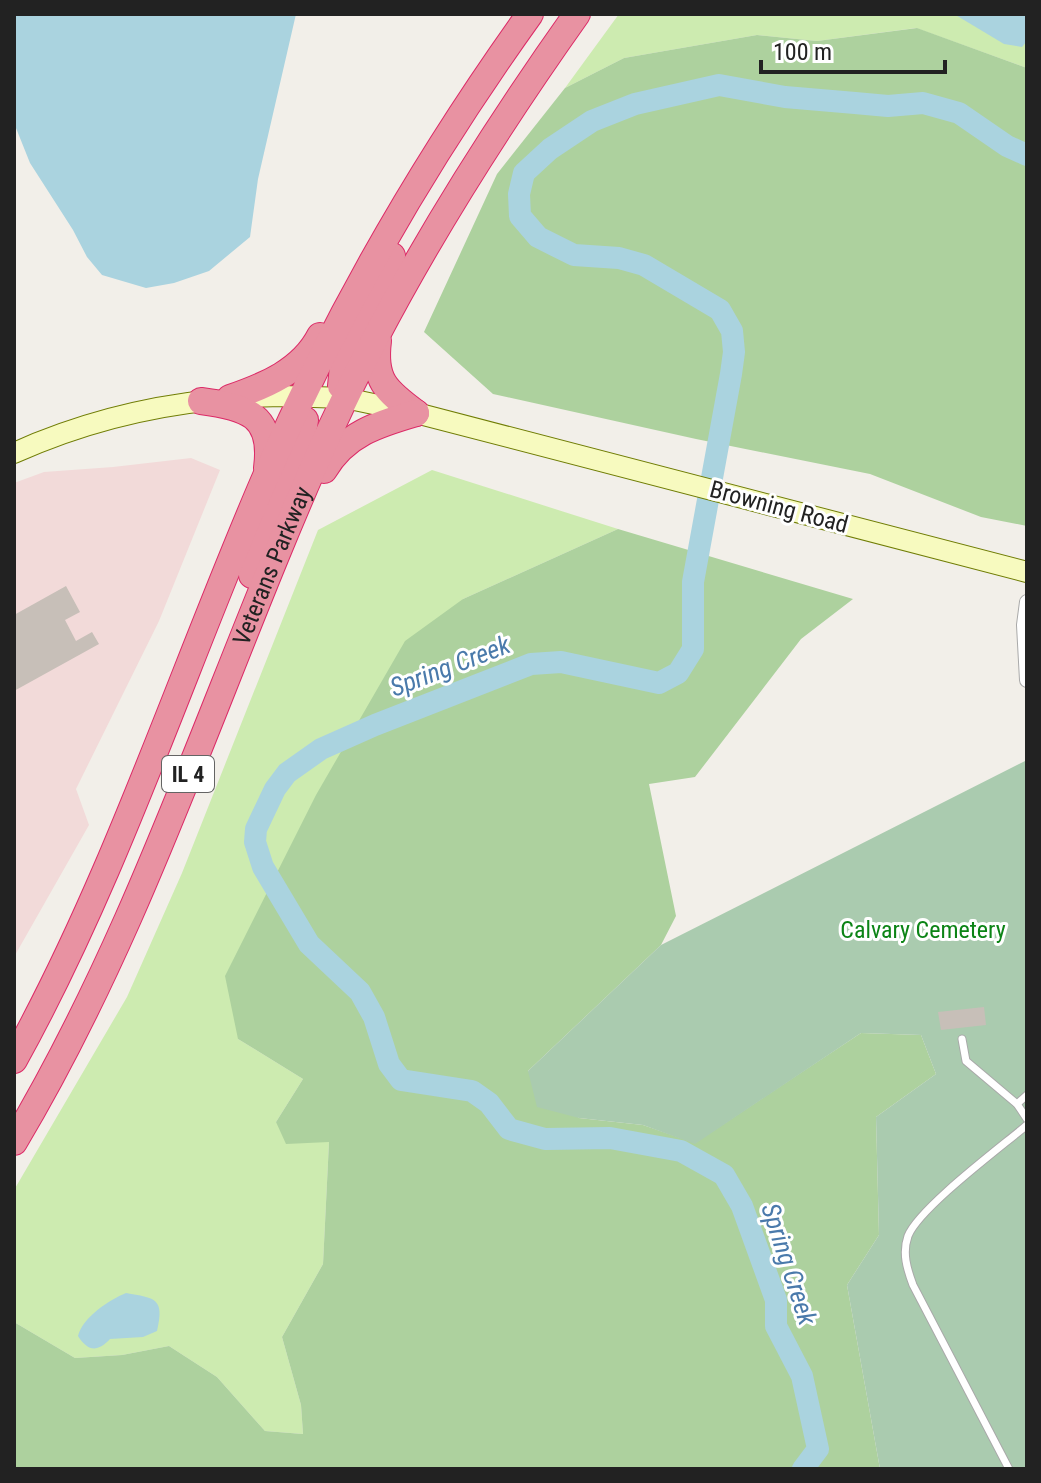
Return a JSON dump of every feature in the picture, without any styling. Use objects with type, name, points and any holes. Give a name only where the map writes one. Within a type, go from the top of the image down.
[{"type":"highway","name":"Veterans Parkway","points":[[14,1060],[67,958],[266,476],[350,300],[427,167],[530,14]]},
{"type":"highway","name":"Veterans Parkway","points":[[14,1142],[102,976],[158,850],[269,575],[345,398],[411,273],[465,181],[577,14]]},
{"type":"highway","points":[[345,398],[341,379],[343,366],[356,334],[486,76]]},
{"type":"highway","points":[[230,398],[257,389],[281,376],[308,354],[316,345],[371,241],[393,225]]},
{"type":"highway","points":[[378,334],[376,355],[379,376],[390,392],[416,413]]},
{"type":"highway","points":[[223,689],[239,612],[302,438],[306,405],[303,397]]},
{"type":"highway","points":[[201,401],[245,409],[260,421],[268,444],[266,476]]},
{"type":"highway","points":[[269,575],[286,558],[323,471],[334,454],[368,428],[416,413]]},
{"type":"street","name":"Browning Road","points":[[14,453],[99,422],[160,407],[230,398],[345,398],[416,413],[1027,572]]},
{"type":"street","points":[[1027,602],[1024,625],[1027,680]]},
{"type":"lane","points":[[962,1039],[966,1061],[1017,1104],[1027,1122],[925,1213],[909,1234],[905,1257],[913,1285],[1009,1469]]},
{"type":"lane","points":[[1017,1104],[1027,1095]]},
{"type":"shaded area","points":[[191,458],[220,470],[159,621],[76,789],[89,825],[14,957],[14,483],[44,472]]},
{"type":"green space","points":[[619,14],[1027,14],[1027,68],[916,28],[817,41],[757,35],[624,58],[565,88]]},
{"type":"green space","points":[[917,28],[1027,68],[1027,526],[981,517],[870,474],[493,394],[424,332],[497,174],[565,88],[624,58],[757,35],[817,41]]},
{"type":"green space","points":[[432,470],[618,529],[463,599],[238,1039],[303,1079],[276,1122],[329,1142],[323,1264],[282,1337],[301,1405],[303,1434],[265,1431],[217,1377],[169,1346],[122,1355],[75,1358],[14,1322],[14,1190],[127,997],[182,873],[318,530]]},
{"type":"green space","points":[[618,529],[853,599],[801,639],[695,777],[649,784],[676,916],[661,945],[528,1071],[579,1118],[643,1125],[695,1143],[861,1033],[921,1035],[936,1074],[876,1117],[879,1235],[847,1285],[880,1469],[14,1469],[14,1322],[75,1358],[122,1355],[169,1346],[217,1377],[265,1431],[303,1434],[301,1405],[282,1337],[323,1264],[329,1142],[286,1144],[276,1122],[303,1079],[238,1039],[225,976],[316,795],[405,641],[463,599]]},
{"type":"green space","name":"Calvary Cemetery","points":[[1027,760],[1027,1469],[880,1469],[847,1285],[879,1235],[876,1117],[936,1074],[921,1035],[861,1033],[695,1144],[643,1125],[579,1118],[537,1107],[528,1071],[661,945]]},
{"type":"water","points":[[14,14],[296,14],[258,179],[250,237],[209,271],[174,283],[146,288],[102,275],[87,257],[30,163],[14,123]]},
{"type":"water","points":[[954,14],[1027,14],[1027,41],[1022,47],[1004,44]]},
{"type":"water","points":[[126,1293],[144,1296],[155,1302],[160,1312],[157,1331],[143,1337],[110,1339],[97,1348],[86,1345],[78,1336],[85,1322]]},
{"type":"building","points":[[66,586],[80,612],[65,620],[76,641],[92,632],[99,644],[14,691],[14,615]]},
{"type":"building","points":[[984,1007],[986,1025],[941,1030],[938,1012]]},
{"type":"waterway","name":"Spring Creek","points":[[803,1469],[818,1449],[802,1376],[776,1326],[776,1300],[742,1206],[724,1175],[681,1151],[610,1138],[545,1139],[509,1129],[489,1103],[472,1091],[401,1080],[389,1064],[374,1017],[360,992],[309,944],[263,867],[255,842],[256,829],[275,789],[287,773],[321,749],[375,725],[531,664],[561,662],[659,683],[678,673],[693,649],[693,582],[731,374],[734,352],[732,331],[720,310],[644,265],[619,258],[574,255],[538,237],[520,216],[519,194],[524,173],[550,149],[592,121],[635,104],[719,85],[785,97],[888,106],[923,103],[959,113],[1007,146],[1027,155]]}]
